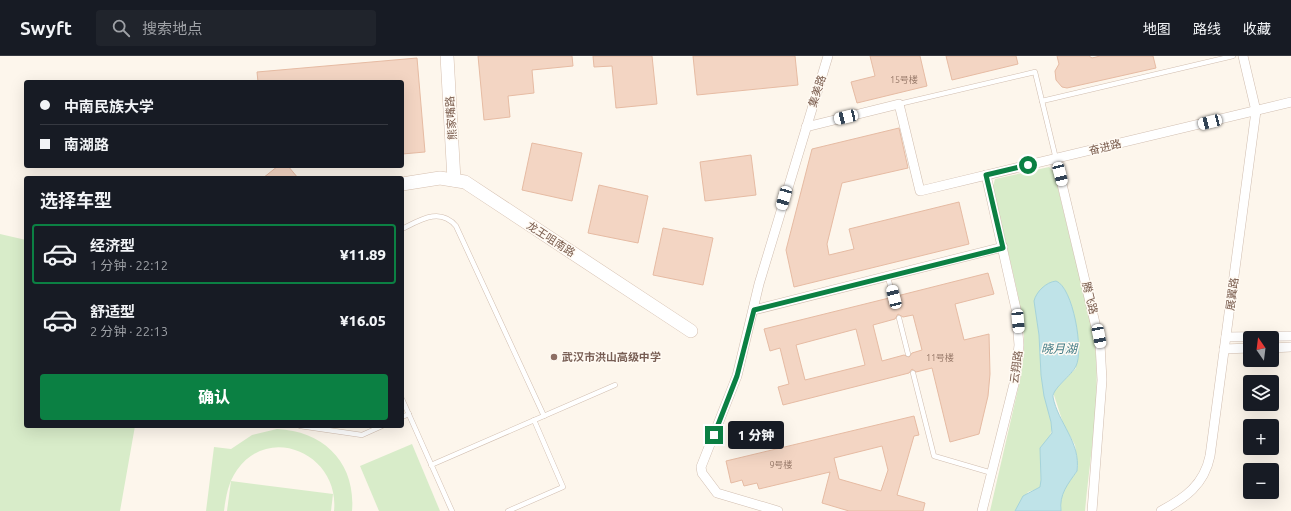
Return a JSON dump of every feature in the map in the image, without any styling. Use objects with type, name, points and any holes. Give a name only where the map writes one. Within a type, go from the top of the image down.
[{"type":"street","name":"熊家嘴路","points":[[447,56],[454,180]]},
{"type":"street","name":"集美路","points":[[778,511],[716,494],[701,470],[702,464],[737,376],[759,284],[828,56]]},
{"type":"street","name":"展翼路","points":[[1161,511],[1187,496],[1200,481],[1206,470],[1226,337],[1256,111],[1243,56]]},
{"type":"street","name":"奋进路","points":[[899,104],[920,191],[1291,102]]},
{"type":"street","points":[[806,127],[899,104]]},
{"type":"street","name":"腾飞路","points":[[1056,159],[1100,344],[1102,380],[1092,511]]},
{"type":"street","name":"云翔路","points":[[982,511],[1015,380],[1018,356],[1018,321],[986,175]]},
{"type":"street","name":"龙王咀南路","points":[[404,184],[440,178],[465,182],[691,331]]},
{"type":"street","points":[[754,310],[1003,248]]},
{"type":"street","points":[[1226,337],[1291,336]]},
{"type":"street","points":[[1279,348],[1291,347]]},
{"type":"street","points":[[1224,349],[1243,348]]},
{"type":"lane","points":[[1042,102],[1233,56]]},
{"type":"lane","points":[[899,104],[1035,72],[1056,159]]},
{"type":"lane","points":[[404,228],[433,216],[444,217],[456,226],[544,416]]},
{"type":"lane","points":[[888,276],[894,297]]},
{"type":"lane","points":[[899,318],[908,354]]},
{"type":"lane","points":[[912,372],[934,456],[992,473]]},
{"type":"lane","points":[[431,465],[615,385]]},
{"type":"lane","points":[[404,403],[452,511]]},
{"type":"lane","points":[[404,416],[409,414]]},
{"type":"lane","points":[[508,511],[563,487],[534,420]]},
{"type":"lane","points":[[316,428],[362,435],[378,428]]},
{"type":"lane","points":[[349,432],[350,428]]},
{"type":"green space","points":[[1049,167],[1054,172],[1094,337],[1097,380],[1096,402],[1085,511],[1061,511],[1061,499],[1065,486],[1076,473],[1078,467],[1075,445],[1063,423],[1053,392],[1076,368],[1035,305],[1039,335],[1041,375],[1052,427],[1050,437],[1040,448],[1041,484],[1040,488],[1028,492],[1015,511],[990,511],[1021,376],[1024,353],[1024,336],[1018,295],[993,186],[995,179]]},
{"type":"green space","points":[[0,234],[24,240],[24,428],[135,428],[120,511],[0,511]]},
{"type":"green space","points":[[277,429],[294,431],[309,436],[322,443],[334,453],[342,464],[349,478],[352,494],[352,511],[334,511],[333,491],[326,474],[315,461],[300,452],[284,448],[267,449],[251,456],[237,470],[231,480],[224,511],[206,511],[214,447],[231,449],[252,435]]},
{"type":"green space","points":[[412,444],[440,511],[379,511],[360,466]]},
{"type":"green space","points":[[231,481],[333,494],[331,511],[227,511]]},
{"type":"water","name":"晓月湖","points":[[1056,281],[1062,286],[1072,307],[1078,334],[1079,347],[1076,366],[1071,374],[1056,390],[1053,397],[1059,415],[1076,451],[1077,471],[1067,485],[1061,499],[1061,511],[1015,511],[1023,496],[1040,487],[1040,448],[1052,433],[1041,375],[1039,335],[1034,301],[1042,288],[1049,283]]},
{"type":"building","points":[[478,56],[572,56],[573,66],[532,70],[534,93],[508,96],[510,117],[484,120]]},
{"type":"building","points":[[593,56],[652,56],[657,104],[616,108],[612,66],[594,67]]},
{"type":"building","points":[[693,56],[795,56],[798,85],[697,95]]},
{"type":"building","points":[[870,56],[920,56],[927,86],[857,103],[851,82],[875,76]]},
{"type":"building","points":[[946,56],[1016,56],[1018,64],[952,80]]},
{"type":"building","points":[[1057,56],[1089,56],[1092,58],[1100,56],[1153,56],[1156,68],[1067,88],[1062,87],[1056,80],[1055,71],[1059,64]]},
{"type":"building","points":[[417,58],[425,152],[404,154],[404,80],[258,80],[257,72]]},
{"type":"building","points":[[899,128],[908,168],[842,183],[827,244],[829,255],[854,249],[849,229],[959,202],[969,244],[794,287],[786,250],[812,149]]},
{"type":"building","points":[[532,143],[582,153],[572,201],[522,190]]},
{"type":"building","points":[[751,155],[756,195],[705,201],[700,162]]},
{"type":"building","points":[[276,168],[290,168],[296,176],[266,176]]},
{"type":"building","points":[[599,185],[648,196],[638,243],[588,233]]},
{"type":"building","points":[[663,228],[713,238],[703,285],[653,275]]},
{"type":"building","points":[[988,273],[994,294],[955,304],[964,340],[989,334],[990,374],[988,396],[979,434],[950,442],[932,368],[916,372],[912,369],[909,373],[783,405],[778,387],[789,384],[780,348],[770,351],[764,329],[889,298],[894,301],[897,296]],"holes":[[[898,314],[903,317],[913,315],[922,350],[912,353],[909,357],[904,355],[882,361],[873,325],[895,319]],[[856,329],[865,365],[805,380],[796,345]]]},
{"type":"building","points":[[914,416],[919,435],[914,436],[897,495],[925,503],[923,511],[849,511],[822,503],[830,472],[759,489],[757,483],[744,486],[742,480],[731,483],[726,461]],"holes":[[[882,446],[888,470],[881,491],[839,479],[834,458]]]},
{"type":"place","name":"武汉市洪山高级中学","points":[[554,357]]},
{"type":"route","points":[[714,435],[737,376],[754,310],[1003,248],[986,175],[1028,165]]}]
